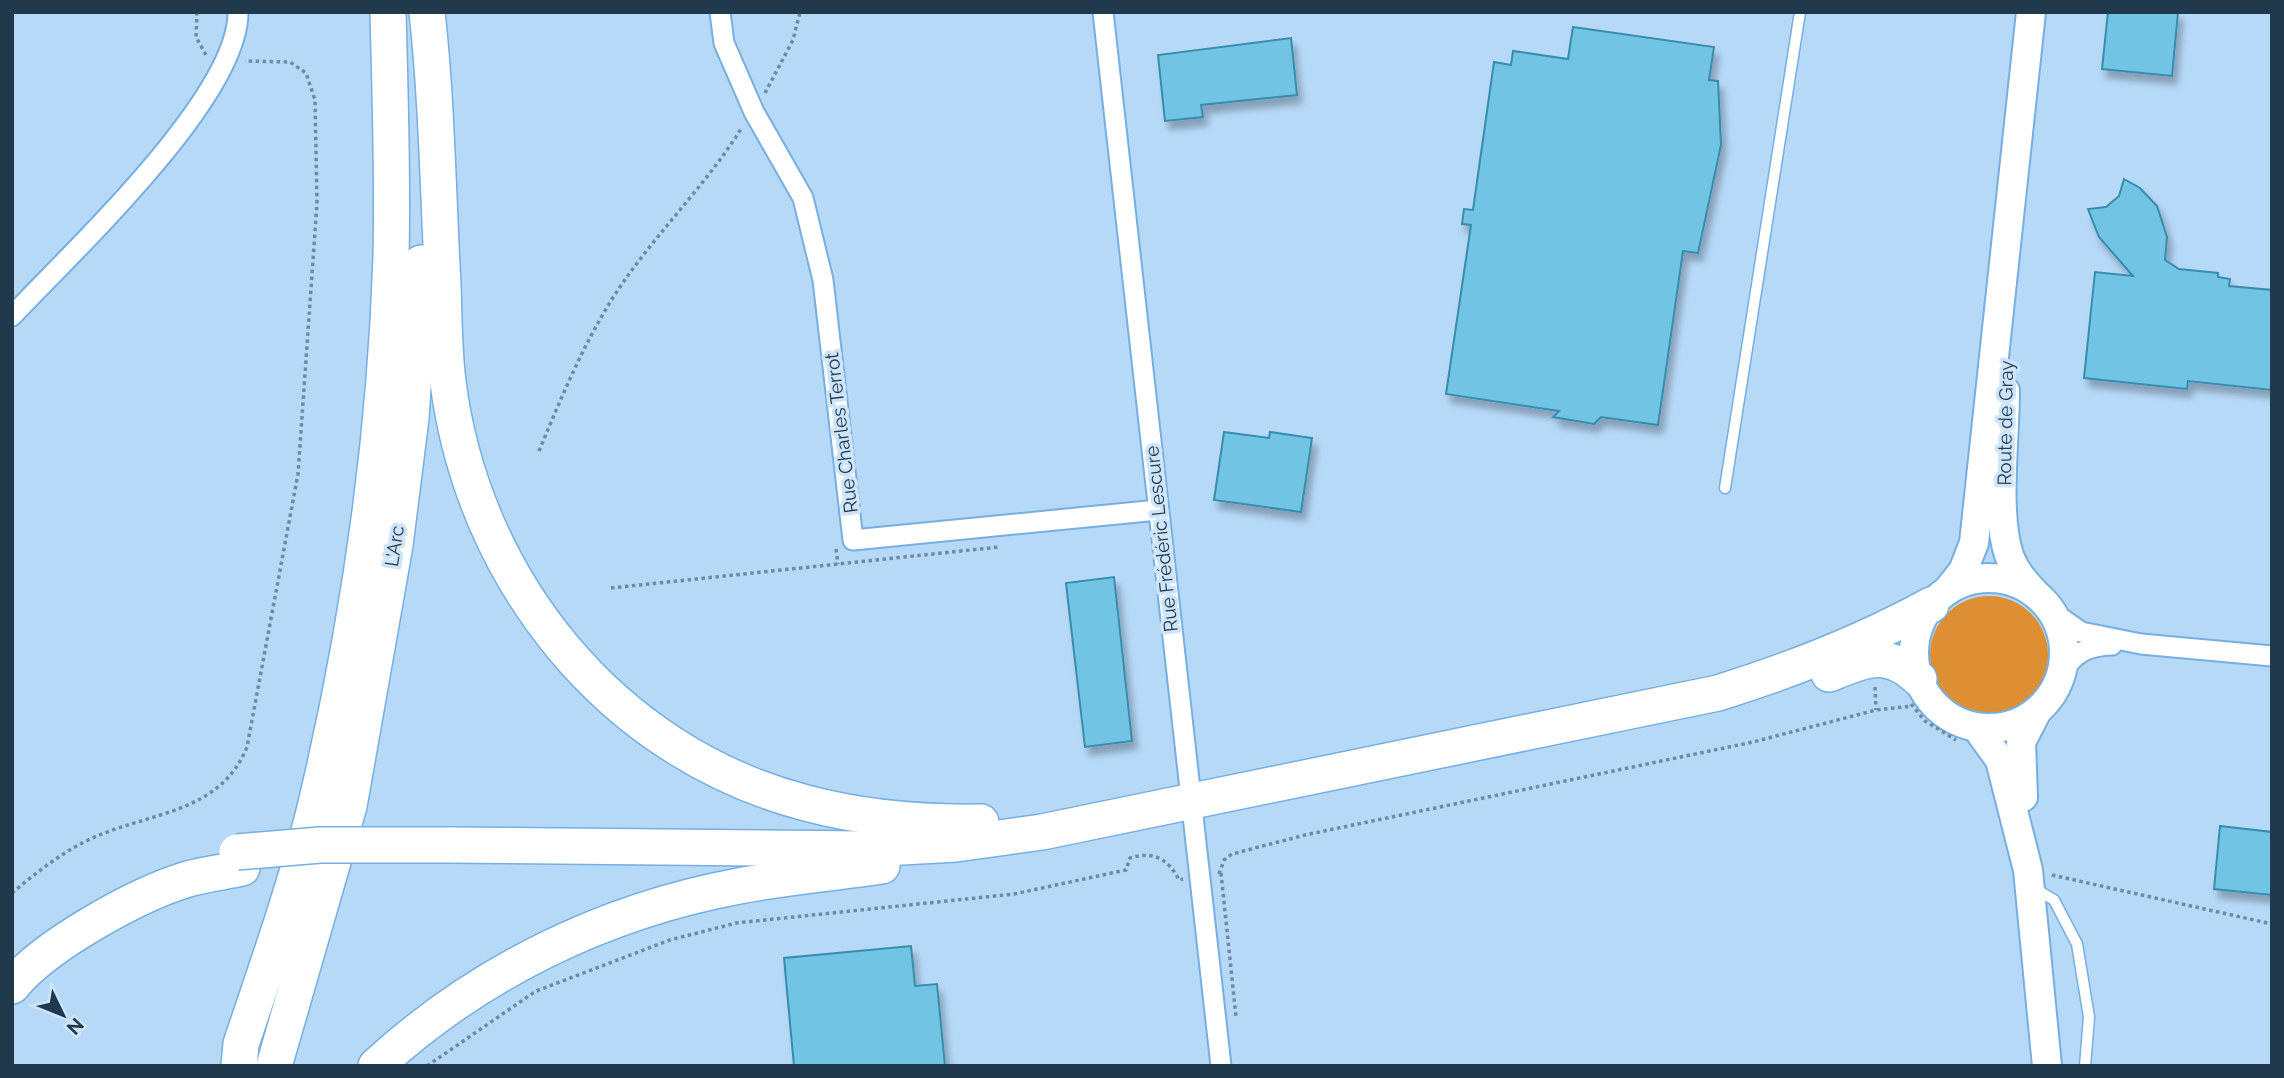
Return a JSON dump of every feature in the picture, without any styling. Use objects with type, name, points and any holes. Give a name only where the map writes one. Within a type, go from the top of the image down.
[{"type":"highway","name":"L'Arc","points":[[239,1066],[246,1031],[282,915],[294,887],[314,811],[345,672],[366,543],[383,394],[391,256],[388,12]]},
{"type":"highway","name":"L'Arc","points":[[274,1066],[349,806],[395,545],[411,418],[421,290],[421,12]]},
{"type":"highway","points":[[427,12],[447,381],[457,433],[471,484],[504,563],[538,617],[566,654],[617,704],[663,739],[715,768],[792,799],[866,815],[1100,833]]},
{"type":"highway","points":[[1192,815],[1304,787],[1331,774],[1718,694],[1780,674],[1865,638],[1940,597]]},
{"type":"highway","points":[[12,961],[45,934],[91,905],[139,881],[192,861],[289,862],[451,853],[866,849],[1100,833],[1350,786],[1751,701],[1870,662],[1897,661],[1915,692]]},
{"type":"highway","points":[[451,853],[790,864],[917,861],[1072,850],[1100,833]]},
{"type":"highway","points":[[12,985],[53,950],[143,898],[240,860]]},
{"type":"highway","points":[[376,1066],[431,1020],[489,980],[554,946],[624,915],[740,886],[917,861]]},
{"type":"main road","name":"Route de Gray","points":[[1940,597],[1963,571],[1974,543],[2031,12]]},
{"type":"main road","name":"Route de Gray","points":[[2008,242],[2005,535],[2014,568],[2045,603]]},
{"type":"main road","points":[[2037,711],[2025,720],[2002,728],[1977,728],[1956,721],[1915,692],[1914,646],[1920,625],[1940,597],[1969,580],[1991,578],[2015,582],[2045,603],[2063,635],[2065,660],[2059,684],[2037,711],[2021,742],[2029,878],[2047,1066]]},
{"type":"main road","points":[[1977,728],[2000,760],[2029,878]]},
{"type":"street","points":[[12,316],[153,164],[201,106],[226,65],[238,27],[237,12]]},
{"type":"street","name":"Rue Charles Terrot","points":[[720,12],[724,43],[754,112],[803,198],[823,280],[853,540],[1158,510]]},
{"type":"street","name":"Rue Frédéric Lescure","points":[[1103,12],[1221,1066]]},
{"type":"street","points":[[2045,603],[2081,632],[2141,644],[2272,656]]},
{"type":"street","points":[[2062,672],[2086,648],[2141,644]]},
{"type":"lane","points":[[1725,488],[1800,12]]},
{"type":"lane","points":[[2029,878],[2054,900],[2077,944],[2089,1017],[2085,1066]]},
{"type":"path","points":[[12,893],[69,850],[97,836],[193,804],[224,784],[239,768],[247,747],[298,474],[317,203],[315,100],[306,73],[290,62],[241,61],[226,65],[207,57],[197,37],[197,12]]},
{"type":"path","points":[[754,112],[788,51],[800,12]]},
{"type":"path","points":[[539,451],[565,387],[614,296],[654,241],[716,169],[743,125],[751,137]]},
{"type":"path","points":[[835,537],[838,564]]},
{"type":"path","points":[[611,589],[1012,545]]},
{"type":"path","points":[[1875,683],[1876,710]]},
{"type":"path","points":[[1237,1024],[1222,873],[1224,860],[1240,851],[1753,742],[1876,710],[1915,692]]},
{"type":"path","points":[[427,1066],[536,991],[670,940],[736,923],[1014,894],[1126,870],[1129,858],[1143,854],[1157,856],[1167,862],[1179,880],[1222,873]]},
{"type":"path","points":[[2029,878],[2272,924]]},
{"type":"shaded area","points":[[1989,596],[2012,601],[2031,613],[2043,632],[2048,655],[2043,678],[2031,697],[2012,709],[1989,714],[1966,709],[1947,697],[1935,678],[1930,655],[1935,632],[1947,613],[1966,601]]},
{"type":"building","points":[[2108,12],[2178,12],[2172,76],[2102,69]]},
{"type":"building","points":[[1573,27],[1714,47],[1709,80],[1718,81],[1721,145],[1698,253],[1683,251],[1658,425],[1601,417],[1594,424],[1553,417],[1559,411],[1446,394],[1471,225],[1462,224],[1464,209],[1473,210],[1494,62],[1511,65],[1513,51],[1568,59]]},
{"type":"building","points":[[1291,38],[1297,95],[1201,105],[1203,117],[1165,121],[1158,55]]},
{"type":"building","points":[[2124,179],[2140,188],[2157,206],[2167,237],[2165,260],[2179,269],[2218,273],[2218,277],[2230,279],[2229,286],[2272,290],[2272,390],[2188,381],[2187,389],[2084,378],[2095,272],[2133,276],[2099,237],[2088,209],[2106,207],[2119,196]]},
{"type":"building","points":[[1224,432],[1269,438],[1270,432],[1312,438],[1301,512],[1214,500]]},
{"type":"building","points":[[1114,577],[1132,741],[1085,747],[1066,583]]},
{"type":"building","points":[[2220,826],[2272,832],[2272,895],[2214,889]]},
{"type":"building","points":[[911,946],[915,986],[937,984],[945,1066],[794,1066],[784,958]]}]
